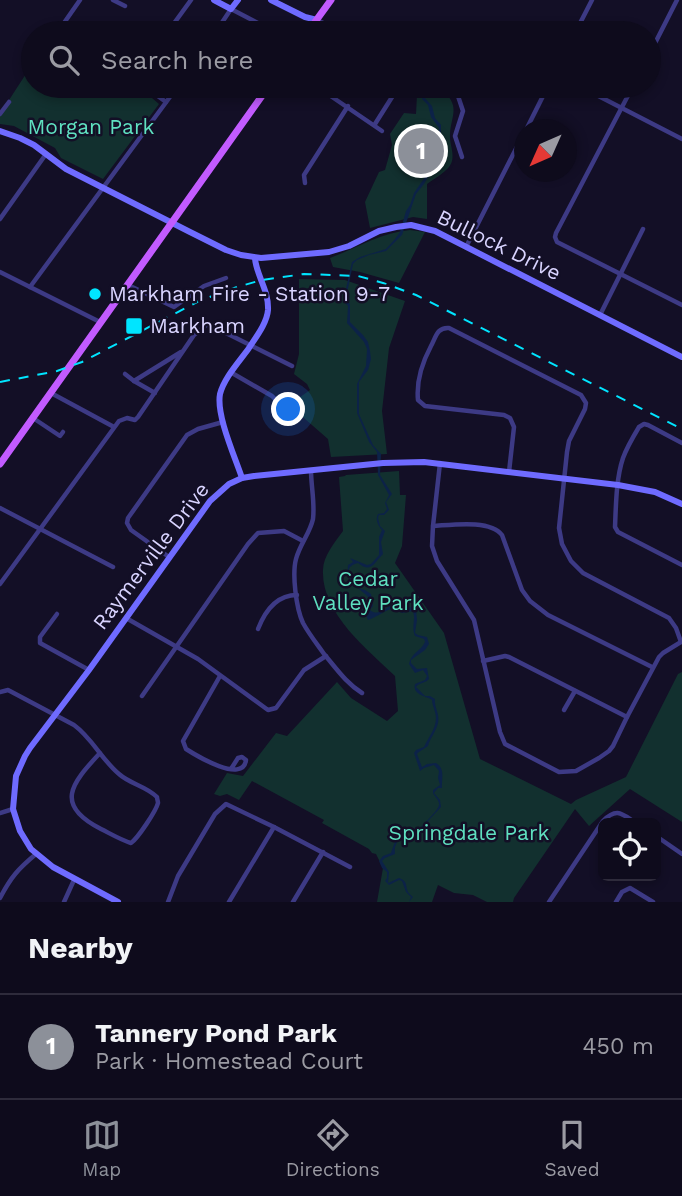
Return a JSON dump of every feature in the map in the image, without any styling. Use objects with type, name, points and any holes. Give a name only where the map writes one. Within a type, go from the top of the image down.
[{"type":"main road","points":[[317,20],[331,0]]},
{"type":"main road","points":[[0,464],[261,98]]},
{"type":"street","points":[[65,21],[80,0]]},
{"type":"street","points":[[113,0],[125,6]]},
{"type":"street","points":[[176,21],[191,0]]},
{"type":"street","points":[[214,0],[254,21]]},
{"type":"street","points":[[223,21],[238,0]]},
{"type":"street","points":[[581,21],[592,0]]},
{"type":"street","points":[[661,31],[677,0]]},
{"type":"street","points":[[275,1],[305,17],[317,20]]},
{"type":"street","points":[[160,98],[166,102]]},
{"type":"street","points":[[30,287],[169,98]]},
{"type":"street","points":[[336,98],[382,131]]},
{"type":"street","points":[[375,124],[391,98]]},
{"type":"street","points":[[459,98],[463,111],[455,136],[462,157]]},
{"type":"street","points":[[531,119],[542,98]]},
{"type":"street","points":[[603,98],[682,138]]},
{"type":"street","points":[[626,98],[555,237],[557,242],[682,305]]},
{"type":"street","points":[[0,114],[9,102]]},
{"type":"street","points":[[305,183],[304,175],[348,106]]},
{"type":"street","name":"Bullock Drive","points":[[0,131],[34,145],[66,169],[226,250],[255,258],[329,252],[349,246],[379,231],[396,227],[411,225],[435,231],[682,357]]},
{"type":"street","points":[[466,247],[514,153]]},
{"type":"street","points":[[0,219],[46,155]]},
{"type":"street","points":[[600,315],[643,229]]},
{"type":"street","points":[[242,478],[223,422],[220,395],[226,381],[262,328],[268,310],[266,292],[256,268],[255,258]]},
{"type":"street","points":[[0,272],[100,322]]},
{"type":"street","points":[[128,285],[174,307],[204,286],[226,278]]},
{"type":"street","points":[[0,584],[114,427],[123,418],[135,420],[194,335],[208,324],[292,366]]},
{"type":"street","points":[[440,463],[433,526],[434,555],[472,615],[503,741],[507,746],[559,772],[576,771],[609,751],[652,667],[663,653],[682,642],[669,618],[583,573],[571,561],[562,544],[559,528],[565,464],[569,441],[585,409],[584,398],[444,327],[436,334],[422,364],[418,400],[425,406],[504,415],[510,418],[514,433],[509,472]]},
{"type":"street","points":[[134,381],[182,351]]},
{"type":"street","points":[[125,373],[155,393]]},
{"type":"street","points":[[232,373],[272,396],[281,408]]},
{"type":"street","points":[[51,393],[114,427]]},
{"type":"street","points":[[33,418],[60,436],[63,432]]},
{"type":"street","points":[[169,558],[131,530],[127,523],[128,518],[187,435],[223,422]]},
{"type":"street","points":[[682,443],[648,425],[639,427],[623,456],[618,485],[616,530],[682,565]]},
{"type":"street","name":"Raymerville Drive","points":[[118,902],[74,880],[36,854],[20,831],[13,809],[16,776],[30,748],[216,494],[229,484],[242,478],[410,461],[618,485],[656,492],[682,504]]},
{"type":"street","points":[[311,470],[313,519],[295,568],[303,623],[326,656],[351,685],[362,692]]},
{"type":"street","points":[[0,508],[113,567]]},
{"type":"street","points":[[433,526],[474,524],[499,530],[522,590],[530,601],[548,615],[652,667]]},
{"type":"street","points":[[142,696],[258,533],[284,531],[303,541]]},
{"type":"street","points":[[258,629],[261,620],[277,600],[288,595],[297,595]]},
{"type":"street","points":[[57,614],[40,637],[40,643],[89,670]]},
{"type":"street","points":[[125,618],[176,646],[263,707],[272,710],[304,670],[326,656]]},
{"type":"street","points":[[484,661],[509,657],[626,717]]},
{"type":"street","points":[[220,676],[183,740],[184,746],[190,752],[223,769],[231,769]]},
{"type":"street","points":[[0,692],[8,690],[83,732],[123,778],[157,797],[158,802],[144,828],[131,843],[80,817],[72,804],[74,785],[100,753]]},
{"type":"street","points":[[564,710],[575,691]]},
{"type":"street","points":[[168,902],[178,876],[215,814],[226,804],[350,867]]},
{"type":"street","points":[[0,813],[13,809]]},
{"type":"street","points":[[606,818],[616,812],[628,818]]},
{"type":"street","points":[[229,902],[274,827]]},
{"type":"street","points":[[549,902],[598,828]]},
{"type":"street","points":[[661,839],[682,854]]},
{"type":"street","points":[[293,902],[323,852]]},
{"type":"street","points":[[0,898],[19,868],[36,854]]},
{"type":"street","points":[[64,902],[74,880]]},
{"type":"street","points":[[616,902],[622,892],[630,888],[653,902]]},
{"type":"green space","name":"Morgan Park","points":[[21,82],[21,98],[152,98],[159,104],[103,179],[61,158],[55,148],[14,126],[0,124],[0,114]]},
{"type":"green space","points":[[417,98],[450,98],[453,108],[451,163],[427,184],[427,219],[413,217],[370,228],[365,202],[379,172],[385,170],[392,145],[390,134],[404,113],[416,114]]},
{"type":"green space","points":[[410,230],[425,232],[399,283],[333,267],[330,258],[379,238]]},
{"type":"green space","points":[[299,279],[345,280],[405,301],[389,348],[382,411],[387,454],[331,457],[328,439],[297,412],[293,402],[310,390],[307,384],[294,374],[299,354]]},
{"type":"green space","points":[[399,471],[400,495],[406,495],[402,546],[395,563],[444,633],[480,759],[571,804],[626,777],[678,674],[682,672],[682,822],[630,789],[589,826],[575,809],[513,902],[487,902],[473,895],[454,893],[438,885],[432,902],[377,902],[383,868],[376,854],[369,849],[322,823],[324,820],[252,781],[239,800],[227,794],[214,794],[227,773],[243,776],[276,733],[287,736],[337,682],[351,698],[387,721],[398,711],[395,676],[359,642],[338,615],[324,586],[323,570],[327,554],[343,531],[339,477]]},
{"type":"water","points":[[425,98],[441,125],[441,143],[434,154],[434,167],[416,194],[402,235],[386,251],[369,255],[353,264],[347,293],[350,322],[368,342],[371,359],[368,370],[359,382],[359,414],[373,445],[381,454],[380,475],[392,494],[386,502],[389,510],[378,518],[385,531],[381,542],[383,554],[369,567],[358,563],[353,565],[349,574],[356,587],[349,577],[348,565],[353,562],[350,558],[367,565],[379,555],[379,537],[382,530],[377,518],[378,514],[387,509],[385,503],[389,495],[378,475],[377,452],[369,442],[357,413],[357,384],[366,366],[367,349],[347,323],[348,306],[345,303],[345,293],[352,262],[360,257],[386,249],[395,239],[414,193],[432,167],[431,150],[438,140],[439,128],[431,117],[428,105],[422,99]]},
{"type":"water","points":[[358,588],[371,594],[373,606],[370,610],[373,612],[392,605],[403,609],[416,609],[415,633],[427,637],[429,644],[411,663],[417,669],[427,668],[429,679],[416,687],[425,696],[435,699],[438,719],[428,746],[417,754],[422,767],[436,763],[441,768],[442,788],[438,788],[434,793],[440,800],[441,807],[421,831],[411,831],[402,836],[396,844],[395,854],[382,861],[389,872],[388,883],[399,878],[405,882],[413,897],[409,902],[411,897],[406,892],[402,881],[389,885],[385,881],[387,872],[379,861],[391,853],[399,835],[409,828],[420,829],[439,806],[433,793],[433,790],[440,785],[439,771],[434,765],[420,771],[414,753],[424,747],[436,722],[432,700],[417,693],[415,688],[415,684],[425,680],[427,676],[423,670],[415,673],[409,664],[412,657],[425,642],[415,636],[413,611],[402,613],[393,608],[368,620],[365,613],[369,598]]},
{"type":"railway","points":[[0,382],[57,371],[82,362],[199,301],[237,287],[262,280],[304,274],[358,276],[416,295],[682,429]]},
{"type":"place","name":"Tannery Pond Park","points":[[421,151]]},
{"type":"place","name":"Markham Fire - Station 9-7","points":[[95,294]]},
{"type":"place","name":"Markham","points":[[134,326]]},
{"type":"park label","name":"Cedar Valley Park","points":[[368,591]]},
{"type":"park label","name":"Springdale Park","points":[[469,833]]}]
